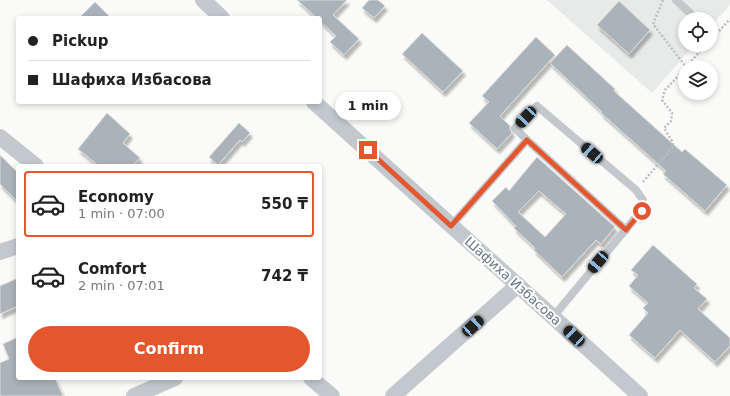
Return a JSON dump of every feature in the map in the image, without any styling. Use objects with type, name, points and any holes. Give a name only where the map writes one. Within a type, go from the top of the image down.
[{"type":"street","points":[[202,0],[220,16]]},
{"type":"street","name":"Шафиха Избасова","points":[[316,104],[640,396]]},
{"type":"street","points":[[0,137],[34,164]]},
{"type":"street","points":[[0,252],[16,247]]},
{"type":"street","points":[[394,396],[518,285]]},
{"type":"street","points":[[134,396],[170,380]]},
{"type":"street","points":[[313,380],[332,396]]},
{"type":"lane","points":[[676,0],[689,12]]},
{"type":"lane","points":[[553,317],[642,211],[644,200],[636,190],[537,106],[515,128],[626,230]]},
{"type":"lane","points":[[451,226],[527,140]]},
{"type":"path","points":[[663,0],[653,24],[680,60]]},
{"type":"path","points":[[718,32],[730,19]]},
{"type":"path","points":[[693,60],[700,52]]},
{"type":"path","points":[[636,190],[673,147],[672,141],[664,128],[671,121],[672,112],[662,100],[665,90],[678,76]]},
{"type":"shaded area","points":[[547,0],[730,0],[730,5],[718,18],[718,12],[678,12],[678,52],[688,52],[681,60],[678,60],[678,63],[652,93]]},
{"type":"building","points":[[297,0],[347,0],[333,15],[359,39],[344,55],[330,42],[336,36],[322,23],[322,16],[315,16]]},
{"type":"building","points":[[369,0],[378,0],[385,6],[374,18],[362,8]]},
{"type":"building","points":[[619,1],[650,30],[629,54],[597,25]]},
{"type":"building","points":[[95,2],[109,16],[81,16]]},
{"type":"building","points":[[422,33],[463,71],[443,92],[402,54]]},
{"type":"building","points":[[536,37],[555,55],[500,116],[510,126],[512,133],[497,149],[469,123],[489,102],[482,96]]},
{"type":"building","points":[[567,45],[615,89],[614,91],[682,152],[685,149],[727,185],[705,211],[663,174],[666,171],[601,113],[602,112],[550,63]]},
{"type":"building","points":[[107,113],[130,134],[123,143],[140,158],[134,164],[97,164],[78,149]]},
{"type":"building","points":[[239,123],[250,133],[242,142],[240,140],[219,164],[209,157]]},
{"type":"building","points":[[0,155],[16,171],[16,200],[0,184]]},
{"type":"building","points":[[537,157],[615,227],[601,244],[596,240],[562,277],[534,250],[535,248],[514,228],[516,226],[492,201],[506,187],[509,191]],"holes":[[[539,191],[566,214],[545,237],[518,212]]]},
{"type":"building","points":[[653,245],[697,284],[694,288],[707,299],[698,309],[730,338],[730,346],[715,362],[680,330],[655,358],[629,335],[648,313],[643,308],[648,303],[629,286],[638,275],[631,270]]},
{"type":"building","points":[[16,279],[16,307],[0,314],[0,286]]},
{"type":"building","points":[[16,338],[16,380],[56,380],[63,396],[0,396],[0,363],[9,359],[3,344]]},
{"type":"route","points":[[368,150],[451,226],[527,140],[626,230],[642,211]]}]
